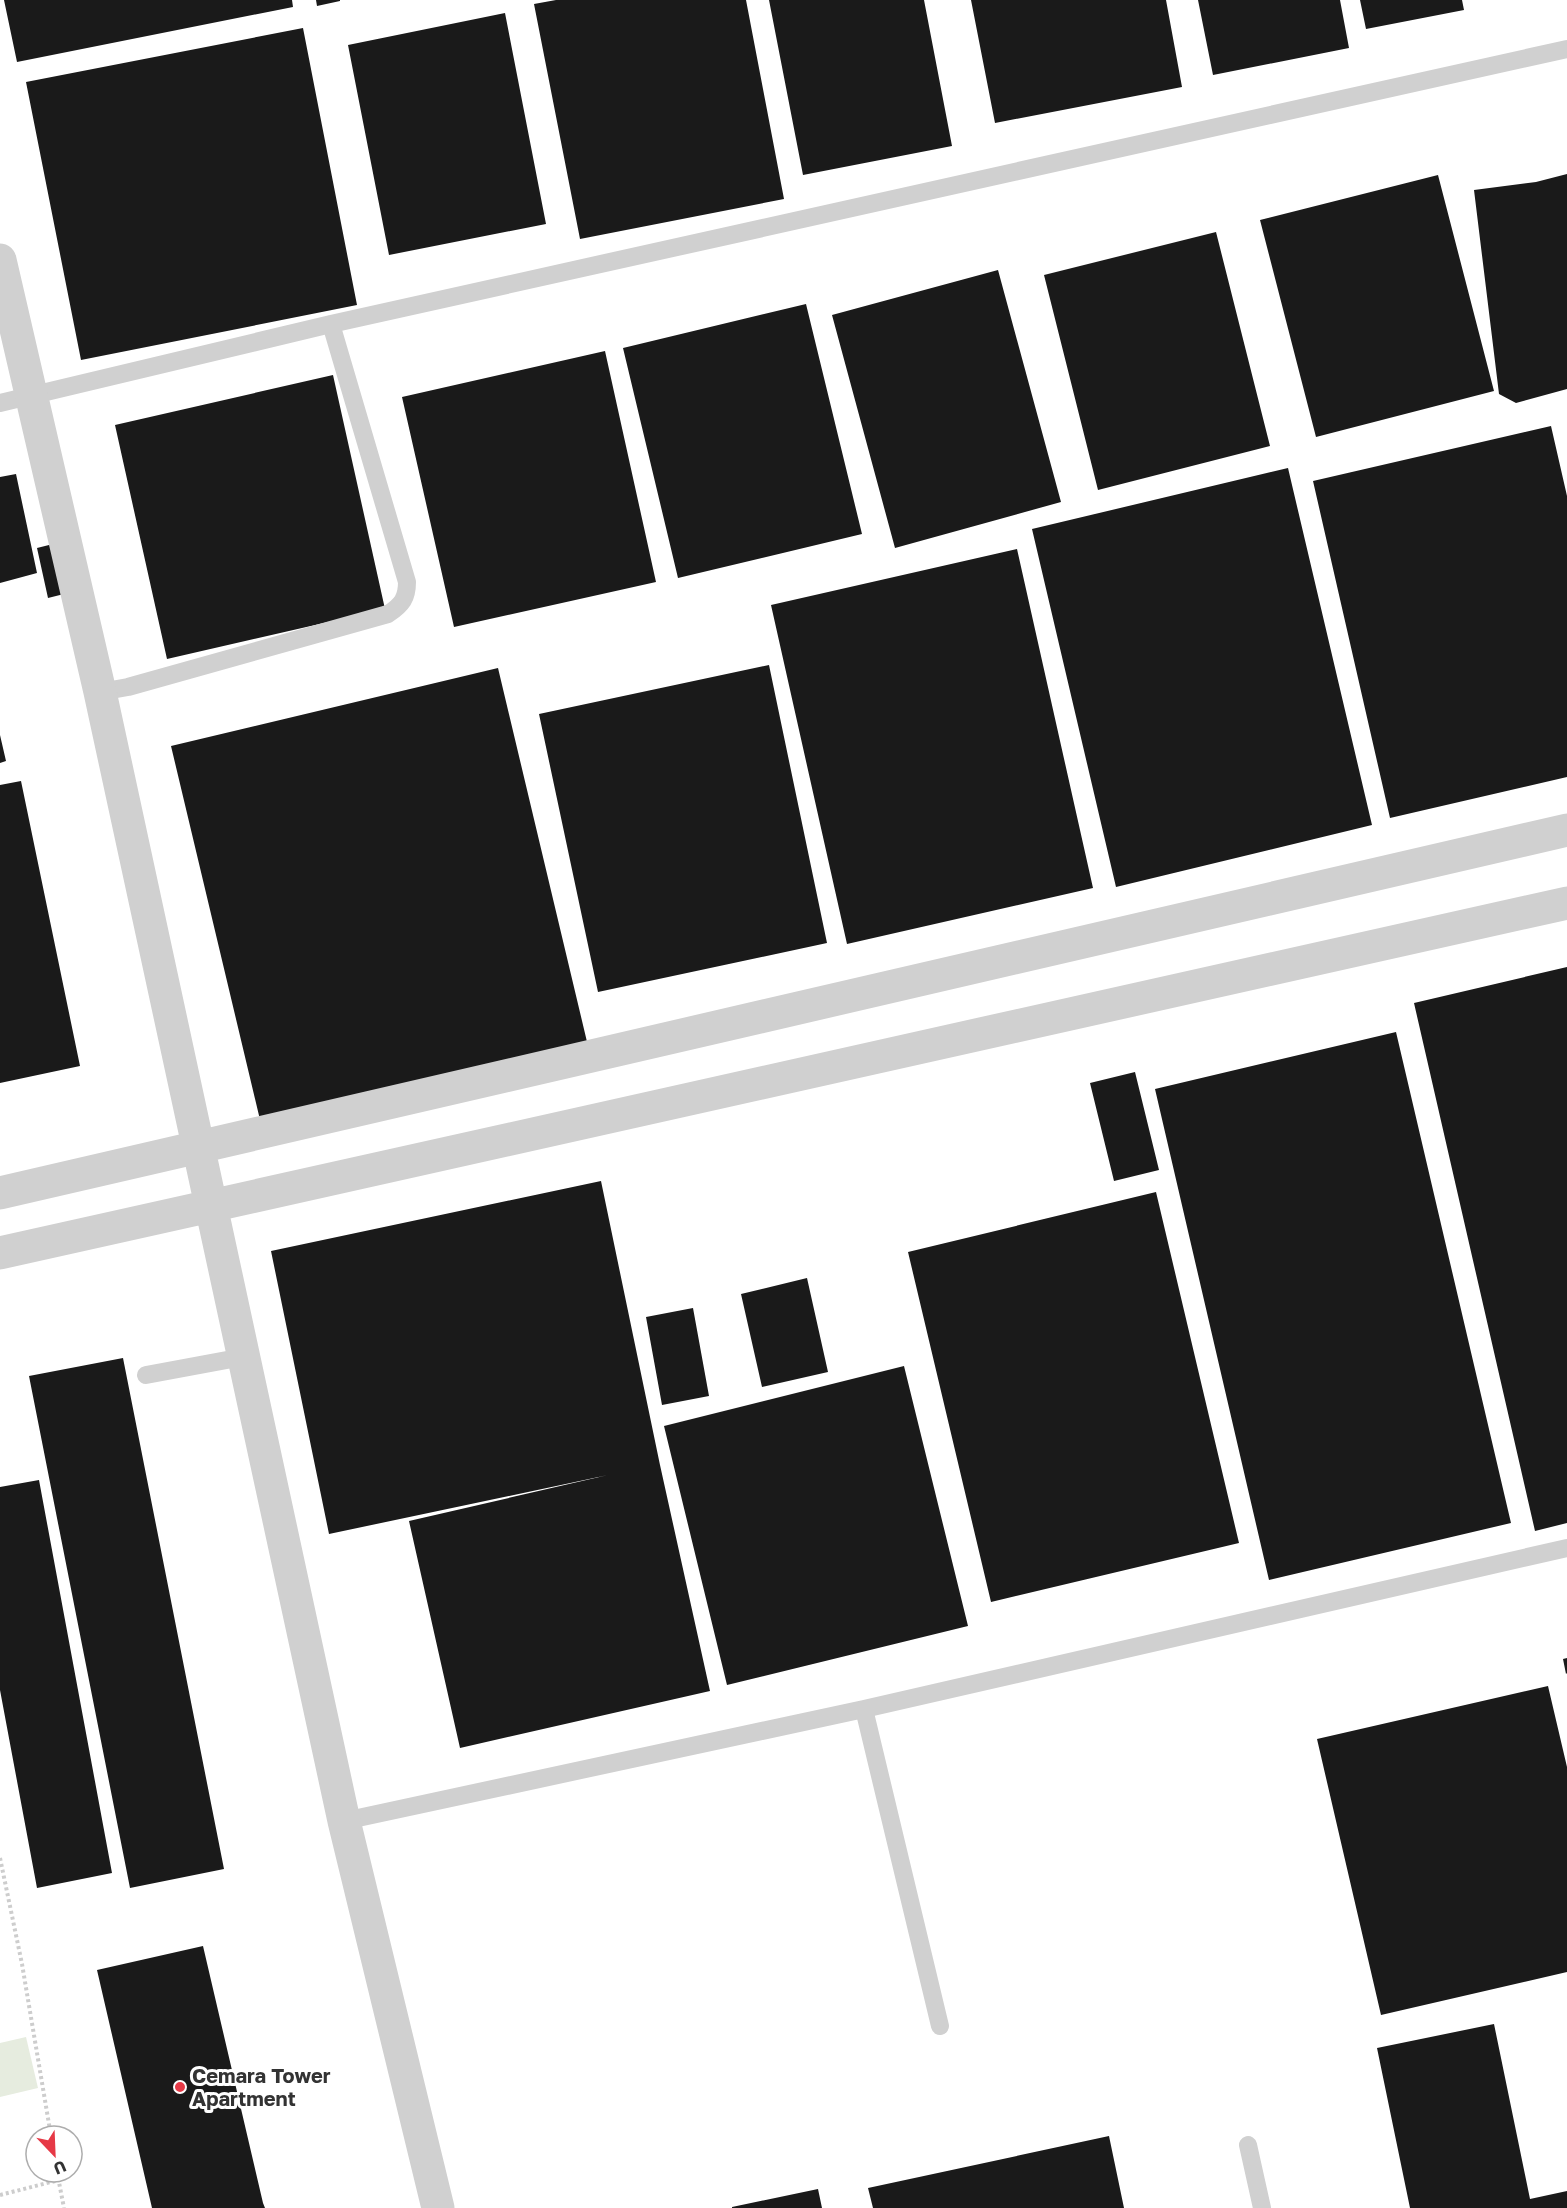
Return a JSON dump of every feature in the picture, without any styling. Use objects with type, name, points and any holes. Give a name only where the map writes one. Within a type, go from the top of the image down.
[{"type":"street","points":[[0,260],[15,399],[100,692],[344,1821],[438,2208]]},
{"type":"street","points":[[0,1193],[1567,830]]},
{"type":"street","points":[[0,1253],[1567,903]]},
{"type":"lane","points":[[15,399],[330,324],[1567,49]]},
{"type":"lane","points":[[100,692],[128,687],[388,614],[404,600],[407,593],[407,582],[330,324]]},
{"type":"lane","points":[[146,1375],[243,1357]]},
{"type":"lane","points":[[344,1821],[864,1709],[1567,1548]]},
{"type":"lane","points":[[864,1709],[940,2026]]},
{"type":"lane","points":[[1248,2145],[1262,2208]]},
{"type":"path","points":[[0,1858],[22,1964],[49,2124]]},
{"type":"path","points":[[0,2195],[43,2184]]},
{"type":"path","points":[[59,2184],[64,2208]]},
{"type":"shaded area","points":[[26,2037],[38,2088],[0,2097],[0,2043]]},
{"type":"building","points":[[4,0],[292,0],[293,7],[17,62]]},
{"type":"building","points":[[316,0],[340,0],[340,1],[317,6]]},
{"type":"building","points":[[556,0],[746,0],[784,199],[580,239],[534,4]]},
{"type":"building","points":[[769,0],[924,0],[952,146],[803,175]]},
{"type":"building","points":[[971,0],[1166,0],[1182,87],[995,123]]},
{"type":"building","points":[[1198,0],[1340,0],[1349,48],[1213,75]]},
{"type":"building","points":[[1360,0],[1462,0],[1464,10],[1366,29]]},
{"type":"building","points":[[505,13],[546,224],[389,255],[348,45]]},
{"type":"building","points":[[303,28],[357,305],[81,360],[26,82]]},
{"type":"building","points":[[1567,174],[1567,389],[1516,403],[1499,394],[1474,190],[1536,182]]},
{"type":"building","points":[[1438,175],[1494,391],[1316,437],[1260,220]]},
{"type":"building","points":[[1216,232],[1270,446],[1098,490],[1044,275]]},
{"type":"building","points":[[998,270],[1061,502],[895,548],[832,315]]},
{"type":"building","points":[[806,304],[862,534],[678,578],[623,348]]},
{"type":"building","points":[[605,351],[656,582],[454,627],[402,397]]},
{"type":"building","points":[[333,375],[385,609],[167,659],[115,425]]},
{"type":"building","points":[[1551,426],[1567,496],[1567,777],[1390,818],[1313,481]]},
{"type":"building","points":[[1288,468],[1372,825],[1116,887],[1032,529]]},
{"type":"building","points":[[16,474],[37,573],[0,583],[0,477]]},
{"type":"building","points":[[53,544],[64,594],[48,598],[37,548]]},
{"type":"building","points":[[1017,549],[1093,888],[847,944],[771,605]]},
{"type":"building","points":[[769,665],[827,943],[598,992],[539,714]]},
{"type":"building","points":[[498,668],[588,1046],[261,1124],[171,746]]},
{"type":"building","points":[[0,735],[6,761],[0,763]]},
{"type":"building","points":[[21,781],[80,1066],[0,1083],[0,785]]},
{"type":"building","points":[[1567,967],[1567,1523],[1535,1531],[1414,1003]]},
{"type":"building","points":[[1396,1032],[1511,1523],[1269,1580],[1155,1089]]},
{"type":"building","points":[[1135,1072],[1159,1170],[1114,1181],[1090,1083]]},
{"type":"building","points":[[601,1181],[710,1691],[460,1748],[409,1521],[608,1475],[329,1534],[271,1251]]},
{"type":"building","points":[[1156,1192],[1239,1543],[991,1602],[908,1252]]},
{"type":"building","points":[[807,1278],[828,1372],[762,1387],[741,1294]]},
{"type":"building","points":[[693,1308],[709,1396],[662,1405],[646,1317]]},
{"type":"building","points":[[123,1358],[224,1869],[130,1888],[29,1376]]},
{"type":"building","points":[[904,1366],[968,1626],[727,1685],[664,1426]]},
{"type":"building","points":[[39,1480],[112,1873],[37,1888],[0,1690],[0,1487]]},
{"type":"building","points":[[1567,1658],[1567,1673],[1566,1674],[1563,1659]]},
{"type":"building","points":[[1548,1686],[1567,1767],[1567,1972],[1381,2015],[1317,1739]]},
{"type":"building","name":"Cemara Tower Apartment","points":[[203,1946],[265,2208],[152,2208],[97,1970]]},
{"type":"building","points":[[1494,2024],[1530,2199],[1567,2191],[1567,2208],[1410,2208],[1377,2048]]},
{"type":"building","points":[[1109,2136],[1124,2208],[873,2208],[868,2188]]},
{"type":"building","points":[[818,2189],[822,2208],[732,2208],[732,2207]]},
{"type":"place","name":"Cemara Tower Apartment","points":[[180,2087]]}]
